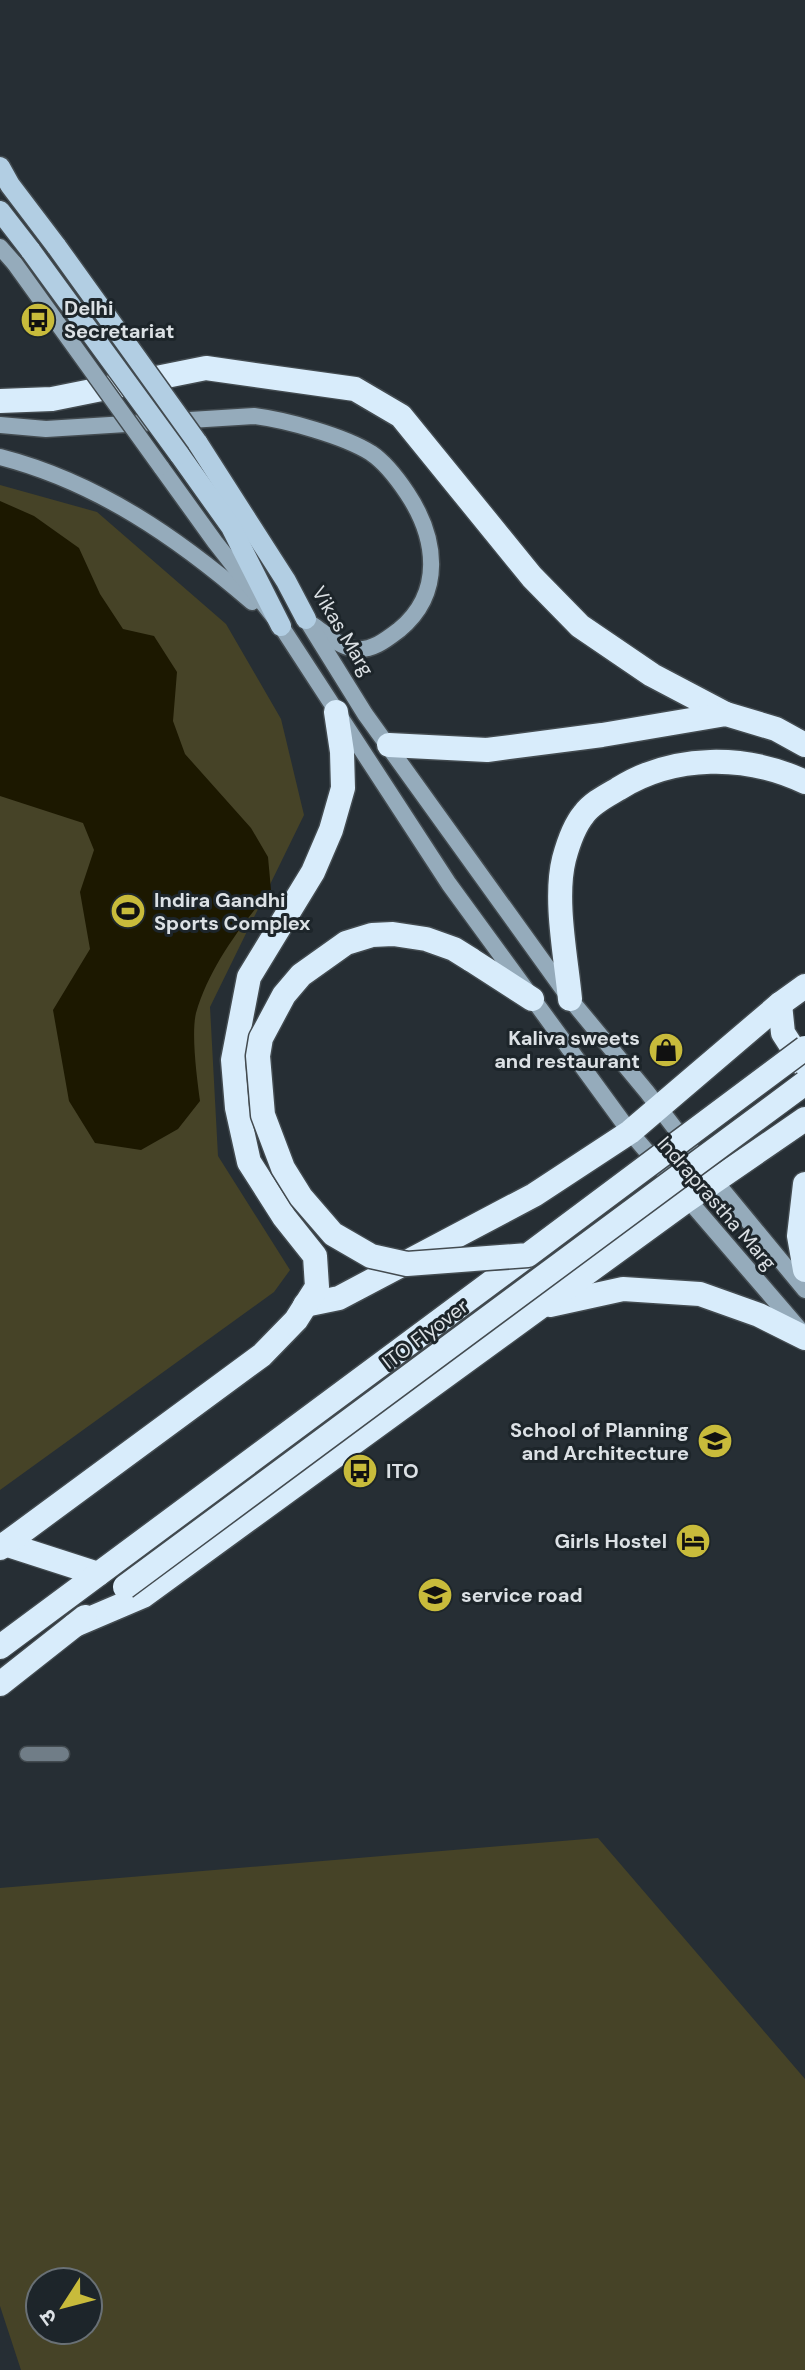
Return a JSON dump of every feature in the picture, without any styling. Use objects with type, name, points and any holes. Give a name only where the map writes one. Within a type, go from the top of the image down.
[{"type":"highway","points":[[0,401],[52,399],[206,368],[355,389],[401,416],[532,577],[580,626],[652,675],[726,714],[776,729],[805,745]]},
{"type":"highway","points":[[2,1546],[262,1355],[296,1320],[317,1287],[315,1256],[284,1217],[249,1162],[237,1108],[233,1060],[249,977],[313,872],[331,830],[343,788],[336,712]]},
{"type":"highway","points":[[389,745],[487,750],[726,714]]},
{"type":"highway","points":[[570,999],[561,884],[563,862],[583,814],[629,782],[690,762],[749,764],[787,773],[805,782]]},
{"type":"highway","points":[[528,1255],[407,1264],[371,1256],[333,1234],[301,1197],[283,1168],[263,1115],[258,1056],[261,1038],[284,995],[301,975],[346,943],[372,935],[393,934],[426,939],[454,949],[532,999]]},
{"type":"highway","points":[[305,1305],[339,1298],[534,1195],[660,1109],[780,1004],[805,986]]},
{"type":"highway","points":[[780,1004],[783,1033],[805,1067]]},
{"type":"highway","name":"ITO Flyover","points":[[0,1647],[805,1048]]},
{"type":"highway","name":"ITO Flyover","points":[[75,1625],[805,1083]]},
{"type":"highway","points":[[0,1684],[75,1625],[143,1596],[687,1200],[805,1119]]},
{"type":"highway","points":[[805,1184],[799,1236],[805,1270]]},
{"type":"highway","points":[[541,1308],[623,1289],[700,1294],[759,1315],[805,1336]]},
{"type":"highway","points":[[2,1546],[106,1569]]},
{"type":"main road","name":"Vikas Marg","points":[[0,167],[197,442],[286,581],[365,714],[570,999],[660,1109]]},
{"type":"main road","points":[[0,211],[231,527],[281,626]]},
{"type":"main road","points":[[0,247],[215,542],[281,626],[449,884],[630,1132]]},
{"type":"main road","points":[[0,425],[46,429],[254,416],[350,442],[372,454],[395,476],[424,521],[432,557],[426,597],[404,625],[380,643],[364,649],[346,647],[306,619]]},
{"type":"main road","points":[[0,457],[100,493],[206,562],[281,626]]},
{"type":"main road","name":"Indraprastha Marg","points":[[660,1109],[805,1290]]},
{"type":"main road","name":"Indraprastha Marg","points":[[630,1132],[805,1336]]},
{"type":"street","points":[[27,1754],[62,1754]]},
{"type":"shaded area","name":"Indira Gandhi Sports Complex","points":[[0,485],[97,512],[226,624],[281,719],[304,815],[210,1007],[218,1156],[290,1270],[274,1292],[0,1490]]},
{"type":"shaded area","points":[[0,501],[34,516],[79,548],[100,594],[123,629],[154,636],[177,672],[173,721],[185,754],[251,828],[268,857],[271,890],[227,948],[209,980],[196,1013],[194,1044],[200,1101],[178,1129],[141,1150],[95,1143],[69,1101],[53,1010],[90,949],[80,892],[94,850],[83,823],[0,796]]},
{"type":"shaded area","points":[[598,1838],[805,2079],[805,2370],[21,2370],[0,2306],[0,1888]]},
{"type":"place","name":"Delhi Secretariat","points":[[38,320]]},
{"type":"place","name":"Indira Gandhi Sports Complex","points":[[128,911]]},
{"type":"place","name":"Kaliva sweets and restaurant","points":[[666,1050]]},
{"type":"place","name":"School of Planning and Architecture","points":[[715,1441]]},
{"type":"place","name":"ITO","points":[[360,1471]]},
{"type":"place","name":"Girls Hostel","points":[[693,1541]]},
{"type":"place","name":"service road","points":[[435,1595]]}]
